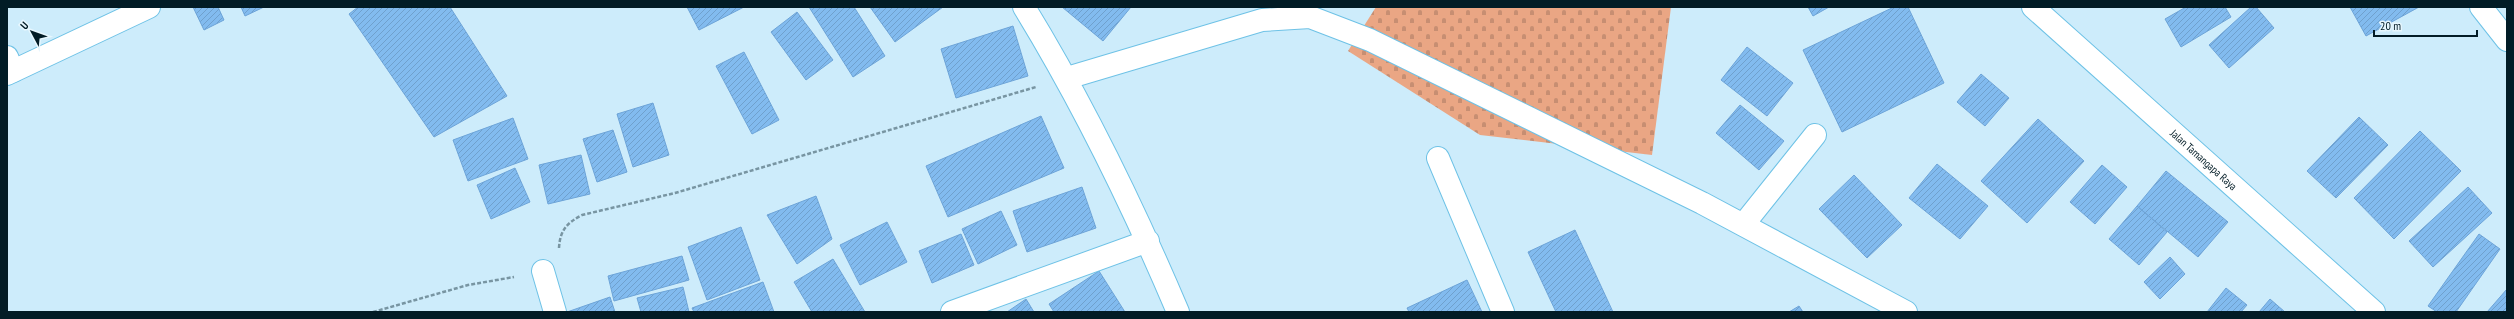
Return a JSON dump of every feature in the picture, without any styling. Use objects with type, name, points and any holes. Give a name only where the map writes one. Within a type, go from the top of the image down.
[{"type":"street","points":[[9,67],[149,7]]},
{"type":"street","points":[[1024,7],[1067,78],[1148,241],[1178,312]]},
{"type":"street","name":"Jalan Tamangapa Raya","points":[[2033,7],[2374,312]]},
{"type":"street","points":[[2481,7],[2507,40]]},
{"type":"street","points":[[1067,78],[1262,20],[1310,17],[1377,43],[1743,225],[1906,312]]},
{"type":"street","points":[[1743,225],[1816,135]]},
{"type":"street","points":[[1438,158],[1503,312]]},
{"type":"street","points":[[952,312],[1148,241]]},
{"type":"street","points":[[543,271],[555,312]]},
{"type":"path","points":[[372,312],[468,285],[543,271],[554,265],[558,256],[560,235],[569,222],[582,215],[675,193],[1067,78]]},
{"type":"green space","points":[[1376,7],[1671,7],[1652,155],[1480,135],[1348,51]]},
{"type":"building","points":[[193,7],[218,7],[224,20],[204,30]]},
{"type":"building","points":[[241,7],[264,7],[245,16]]},
{"type":"building","points":[[358,7],[450,7],[507,96],[434,137],[349,14]]},
{"type":"building","points":[[687,7],[744,7],[699,30]]},
{"type":"building","points":[[809,7],[854,7],[885,56],[853,77]]},
{"type":"building","points":[[870,7],[943,7],[895,42]]},
{"type":"building","points":[[1062,7],[1131,7],[1103,41]]},
{"type":"building","points":[[1808,7],[1829,7],[1813,16]]},
{"type":"building","points":[[1894,7],[1908,7],[1944,83],[1842,132],[1803,50]]},
{"type":"building","points":[[2186,7],[2225,7],[2231,17],[2181,47],[2165,19]]},
{"type":"building","points":[[2251,7],[2256,7],[2274,28],[2229,68],[2209,45]]},
{"type":"building","points":[[2350,7],[2419,7],[2366,36]]},
{"type":"building","points":[[797,12],[833,60],[806,80],[771,32]]},
{"type":"building","points":[[1013,26],[1028,76],[956,98],[941,49]]},
{"type":"building","points":[[1747,47],[1793,83],[1767,116],[1721,80]]},
{"type":"building","points":[[744,52],[779,120],[752,134],[716,66]]},
{"type":"building","points":[[1981,74],[2009,98],[1985,126],[1957,102]]},
{"type":"building","points":[[653,103],[669,155],[633,167],[617,114]]},
{"type":"building","points":[[1740,105],[1784,141],[1759,170],[1716,133]]},
{"type":"building","points":[[1041,116],[1064,168],[948,217],[926,166]]},
{"type":"building","points":[[2359,117],[2388,145],[2336,198],[2307,171]]},
{"type":"building","points":[[513,118],[528,159],[468,181],[453,140]]},
{"type":"building","points":[[2038,119],[2084,161],[2027,223],[1981,181]]},
{"type":"building","points":[[613,130],[627,172],[597,182],[583,139]]},
{"type":"building","points":[[2420,131],[2461,171],[2394,239],[2354,198]]},
{"type":"building","points":[[581,155],[590,194],[548,204],[539,165]]},
{"type":"building","points":[[1937,164],[1988,206],[1960,239],[1909,198]]},
{"type":"building","points":[[2102,165],[2127,187],[2095,224],[2070,202]]},
{"type":"building","points":[[515,168],[530,202],[491,219],[477,185]]},
{"type":"building","points":[[2166,171],[2228,222],[2198,257],[2137,206]]},
{"type":"building","points":[[1854,175],[1902,225],[1867,258],[1819,209]]},
{"type":"building","points":[[1082,187],[1096,228],[1027,252],[1013,211]]},
{"type":"building","points":[[2468,187],[2492,213],[2433,267],[2409,241]]},
{"type":"building","points":[[816,196],[832,239],[797,264],[767,215]]},
{"type":"building","points":[[2137,206],[2167,232],[2139,265],[2109,239]]},
{"type":"building","points":[[1001,211],[1017,245],[978,264],[962,229]]},
{"type":"building","points":[[887,222],[907,262],[860,285],[840,245]]},
{"type":"building","points":[[741,227],[760,280],[707,300],[688,247]]},
{"type":"building","points":[[1575,230],[1613,312],[1556,312],[1528,252]]},
{"type":"building","points":[[961,234],[974,265],[932,283],[919,251]]},
{"type":"building","points":[[2479,234],[2500,249],[2456,312],[2437,312],[2428,306]]},
{"type":"building","points":[[682,256],[689,280],[614,301],[608,276]]},
{"type":"building","points":[[2170,257],[2185,274],[2160,299],[2144,282]]},
{"type":"building","points":[[833,259],[865,312],[812,312],[794,282]]},
{"type":"building","points":[[1099,271],[1125,312],[1054,312],[1049,304]]},
{"type":"building","points":[[1467,280],[1482,312],[1409,312],[1407,308]]},
{"type":"building","points":[[763,282],[774,312],[694,312],[692,308]]},
{"type":"building","points":[[683,287],[689,312],[641,312],[637,298]]},
{"type":"building","points":[[2226,288],[2247,305],[2241,312],[2207,312]]},
{"type":"building","points":[[2507,289],[2507,312],[2487,312]]},
{"type":"building","points":[[610,297],[615,312],[567,312]]},
{"type":"building","points":[[1026,299],[1034,312],[1007,312]]},
{"type":"building","points":[[2270,299],[2285,312],[2259,312]]},
{"type":"building","points":[[1799,306],[1803,312],[1789,312]]}]
